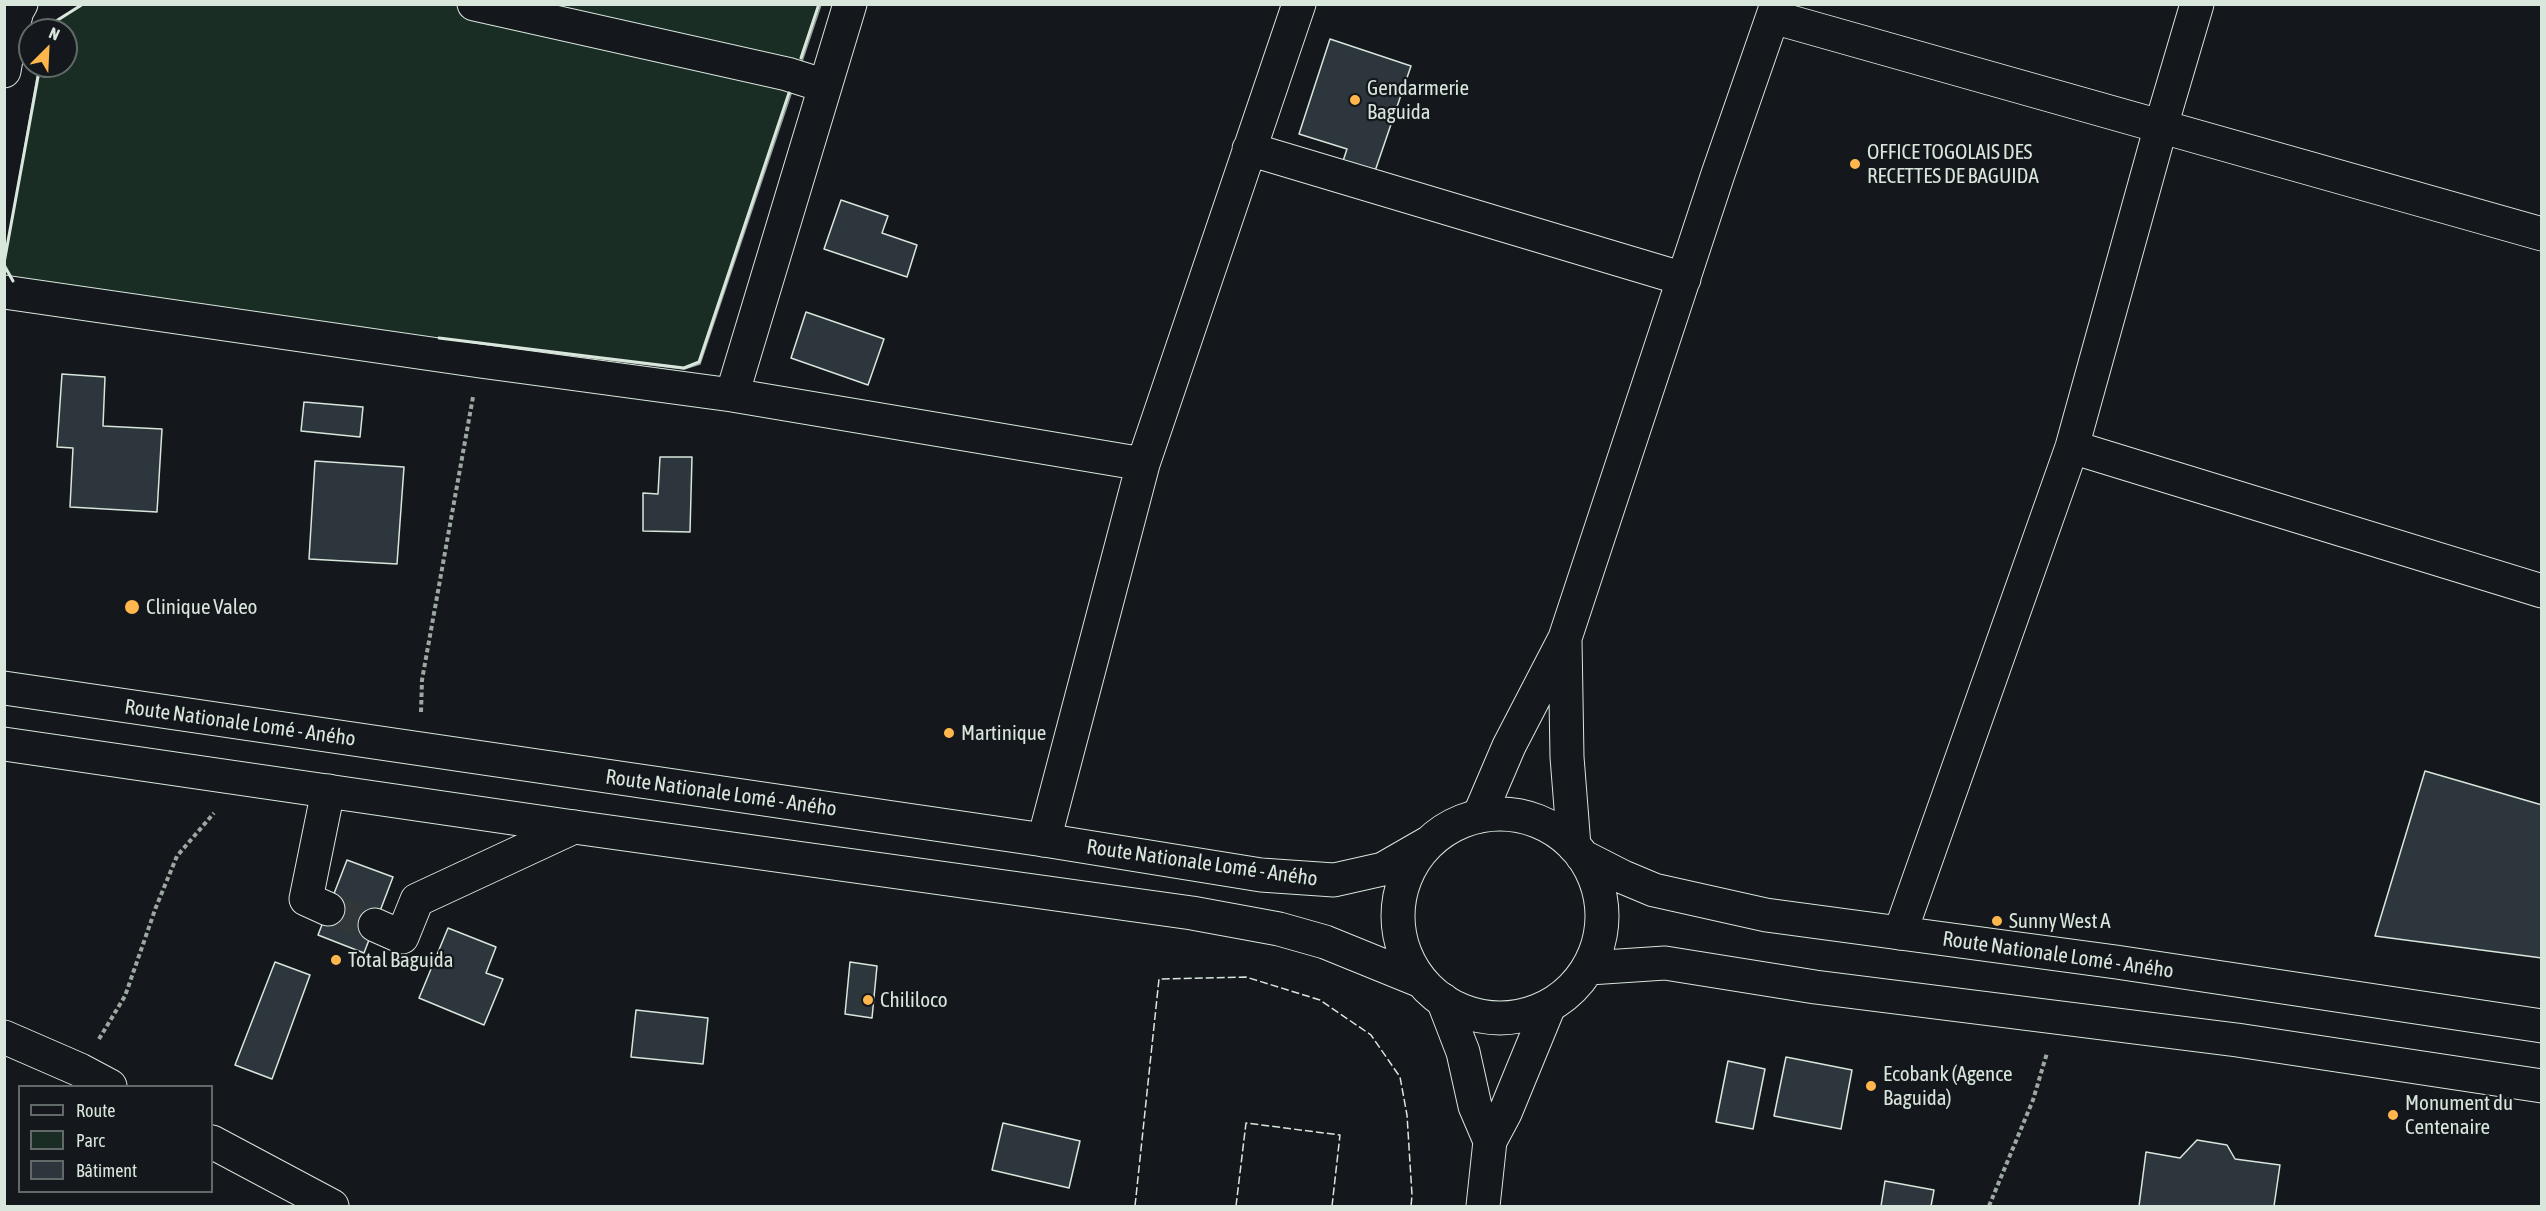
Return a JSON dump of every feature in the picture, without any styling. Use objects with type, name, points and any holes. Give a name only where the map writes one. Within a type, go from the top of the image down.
[{"type":"main road","points":[[4,71],[9,42],[21,4]]},
{"type":"main road","points":[[474,4],[787,74],[825,86]]},
{"type":"main road","points":[[732,395],[850,4]]},
{"type":"main road","points":[[1044,840],[1143,464],[1299,4]]},
{"type":"main road","points":[[1899,933],[2072,447],[2197,4]]},
{"type":"main road","points":[[1479,816],[1509,746],[1564,638],[1775,10],[2161,126],[2541,234]]},
{"type":"main road","points":[[1249,149],[1684,279]]},
{"type":"main road","points":[[4,292],[732,395],[1143,464]]},
{"type":"main road","points":[[2072,447],[2541,591]]},
{"type":"main road","points":[[1564,638],[1567,757],[1578,851]]},
{"type":"main road","name":"Route Nationale Lomé - Aného","points":[[4,688],[1044,840],[1262,875],[1334,880],[1383,869],[1430,842]]},
{"type":"main road","points":[[4,744],[1241,921],[1325,942],[1432,990],[1459,1009],[1495,1018],[1514,1017],[1549,1006],[1568,994],[1589,968],[1598,950],[1602,930],[1599,891],[1593,873],[1578,851],[1562,834],[1531,819],[1496,814],[1479,816],[1461,822],[1430,842],[1408,873],[1401,891],[1398,909],[1403,947],[1411,965],[1432,990],[1462,1052],[1475,1106],[1490,1141]]},
{"type":"main road","points":[[328,791],[306,899],[328,909]]},
{"type":"main road","points":[[375,925],[402,937],[417,900],[574,827]]},
{"type":"main road","name":"Route Nationale Lomé - Aného","points":[[1578,851],[1654,890],[1766,915],[2116,962],[2541,1026]]},
{"type":"main road","points":[[1589,968],[1665,963],[1815,987],[2237,1040],[2541,1086]]},
{"type":"main road","points":[[1483,1206],[1490,1141],[1505,1113],[1549,1006]]},
{"type":"main road","points":[[4,1037],[80,1070],[108,1085]]},
{"type":"main road","points":[[213,1143],[332,1206]]},
{"type":"path","points":[[419,749],[422,680],[480,361]]},
{"type":"path","points":[[80,1070],[125,996],[156,907],[177,856],[244,779]]},
{"type":"path","points":[[1989,1206],[2033,1100],[2058,1017]]},
{"type":"green space","points":[[82,5],[821,5],[700,364],[684,369],[16,288],[5,266],[5,259],[37,78],[78,78],[78,18],[60,18]]},
{"type":"building","name":"Gendarmerie Baguida","points":[[1330,39],[1411,66],[1374,174],[1342,164],[1347,149],[1299,134]]},
{"type":"building","points":[[841,200],[888,216],[882,233],[917,245],[907,277],[824,249]]},
{"type":"building","points":[[806,312],[884,339],[868,385],[791,358]]},
{"type":"building","points":[[62,374],[105,377],[103,426],[162,429],[157,512],[70,507],[73,448],[57,447]]},
{"type":"building","points":[[304,402],[363,407],[360,437],[301,431]]},
{"type":"building","points":[[660,457],[692,457],[690,532],[643,531],[643,493],[658,494]]},
{"type":"building","points":[[315,461],[404,467],[397,564],[309,559]]},
{"type":"building","points":[[2425,771],[2542,805],[2542,958],[2375,936]]},
{"type":"building","points":[[347,860],[393,877],[364,953],[318,935]]},
{"type":"building","points":[[448,928],[496,947],[486,973],[503,979],[484,1025],[419,998]]},
{"type":"building","points":[[275,962],[310,975],[272,1079],[235,1065]]},
{"type":"building","points":[[850,962],[877,966],[872,1018],[845,1014]]},
{"type":"building","points":[[636,1010],[708,1018],[703,1064],[631,1057]]},
{"type":"building","points":[[1786,1057],[1852,1070],[1841,1129],[1774,1116]]},
{"type":"building","points":[[1728,1061],[1765,1069],[1753,1129],[1716,1122]]},
{"type":"building","points":[[1003,1123],[1080,1141],[1069,1188],[992,1170]]},
{"type":"building","points":[[2197,1140],[2227,1145],[2235,1159],[2280,1165],[2274,1206],[2139,1206],[2146,1152],[2180,1158]]},
{"type":"building","points":[[1885,1181],[1934,1190],[1931,1206],[1881,1206]]},
{"type":"tunnel","points":[[328,909],[375,925]]},
{"type":"fence","points":[[1135,1206],[1159,979],[1246,977],[1320,1000],[1371,1035],[1400,1077],[1407,1115],[1411,1206]]},
{"type":"fence","points":[[1236,1206],[1246,1123],[1340,1135],[1332,1206]]},
{"type":"wall","points":[[61,18],[83,4]]},
{"type":"wall","points":[[801,58],[819,4]]},
{"type":"wall","points":[[4,263],[38,78]]},
{"type":"wall","points":[[439,338],[684,368],[699,362],[789,93]]},
{"type":"wall","points":[[4,265],[13,281]]},
{"type":"place","name":"Gendarmerie Baguida","points":[[1355,100]]},
{"type":"place","name":"OFFICE TOGOLAIS DES RECETTES DE BAGUIDA","points":[[1855,164]]},
{"type":"place","name":"Clinique Valeo","points":[[132,607]]},
{"type":"place","name":"Martinique","points":[[949,733]]},
{"type":"place","name":"Sunny West A","points":[[1997,921]]},
{"type":"place","name":"Total Baguida","points":[[336,960]]},
{"type":"place","name":"Chililoco","points":[[868,1000]]},
{"type":"place","name":"Ecobank (Agence Baguida)","points":[[1871,1086]]},
{"type":"place","name":"Monument du Centenaire","points":[[2393,1115]]}]
